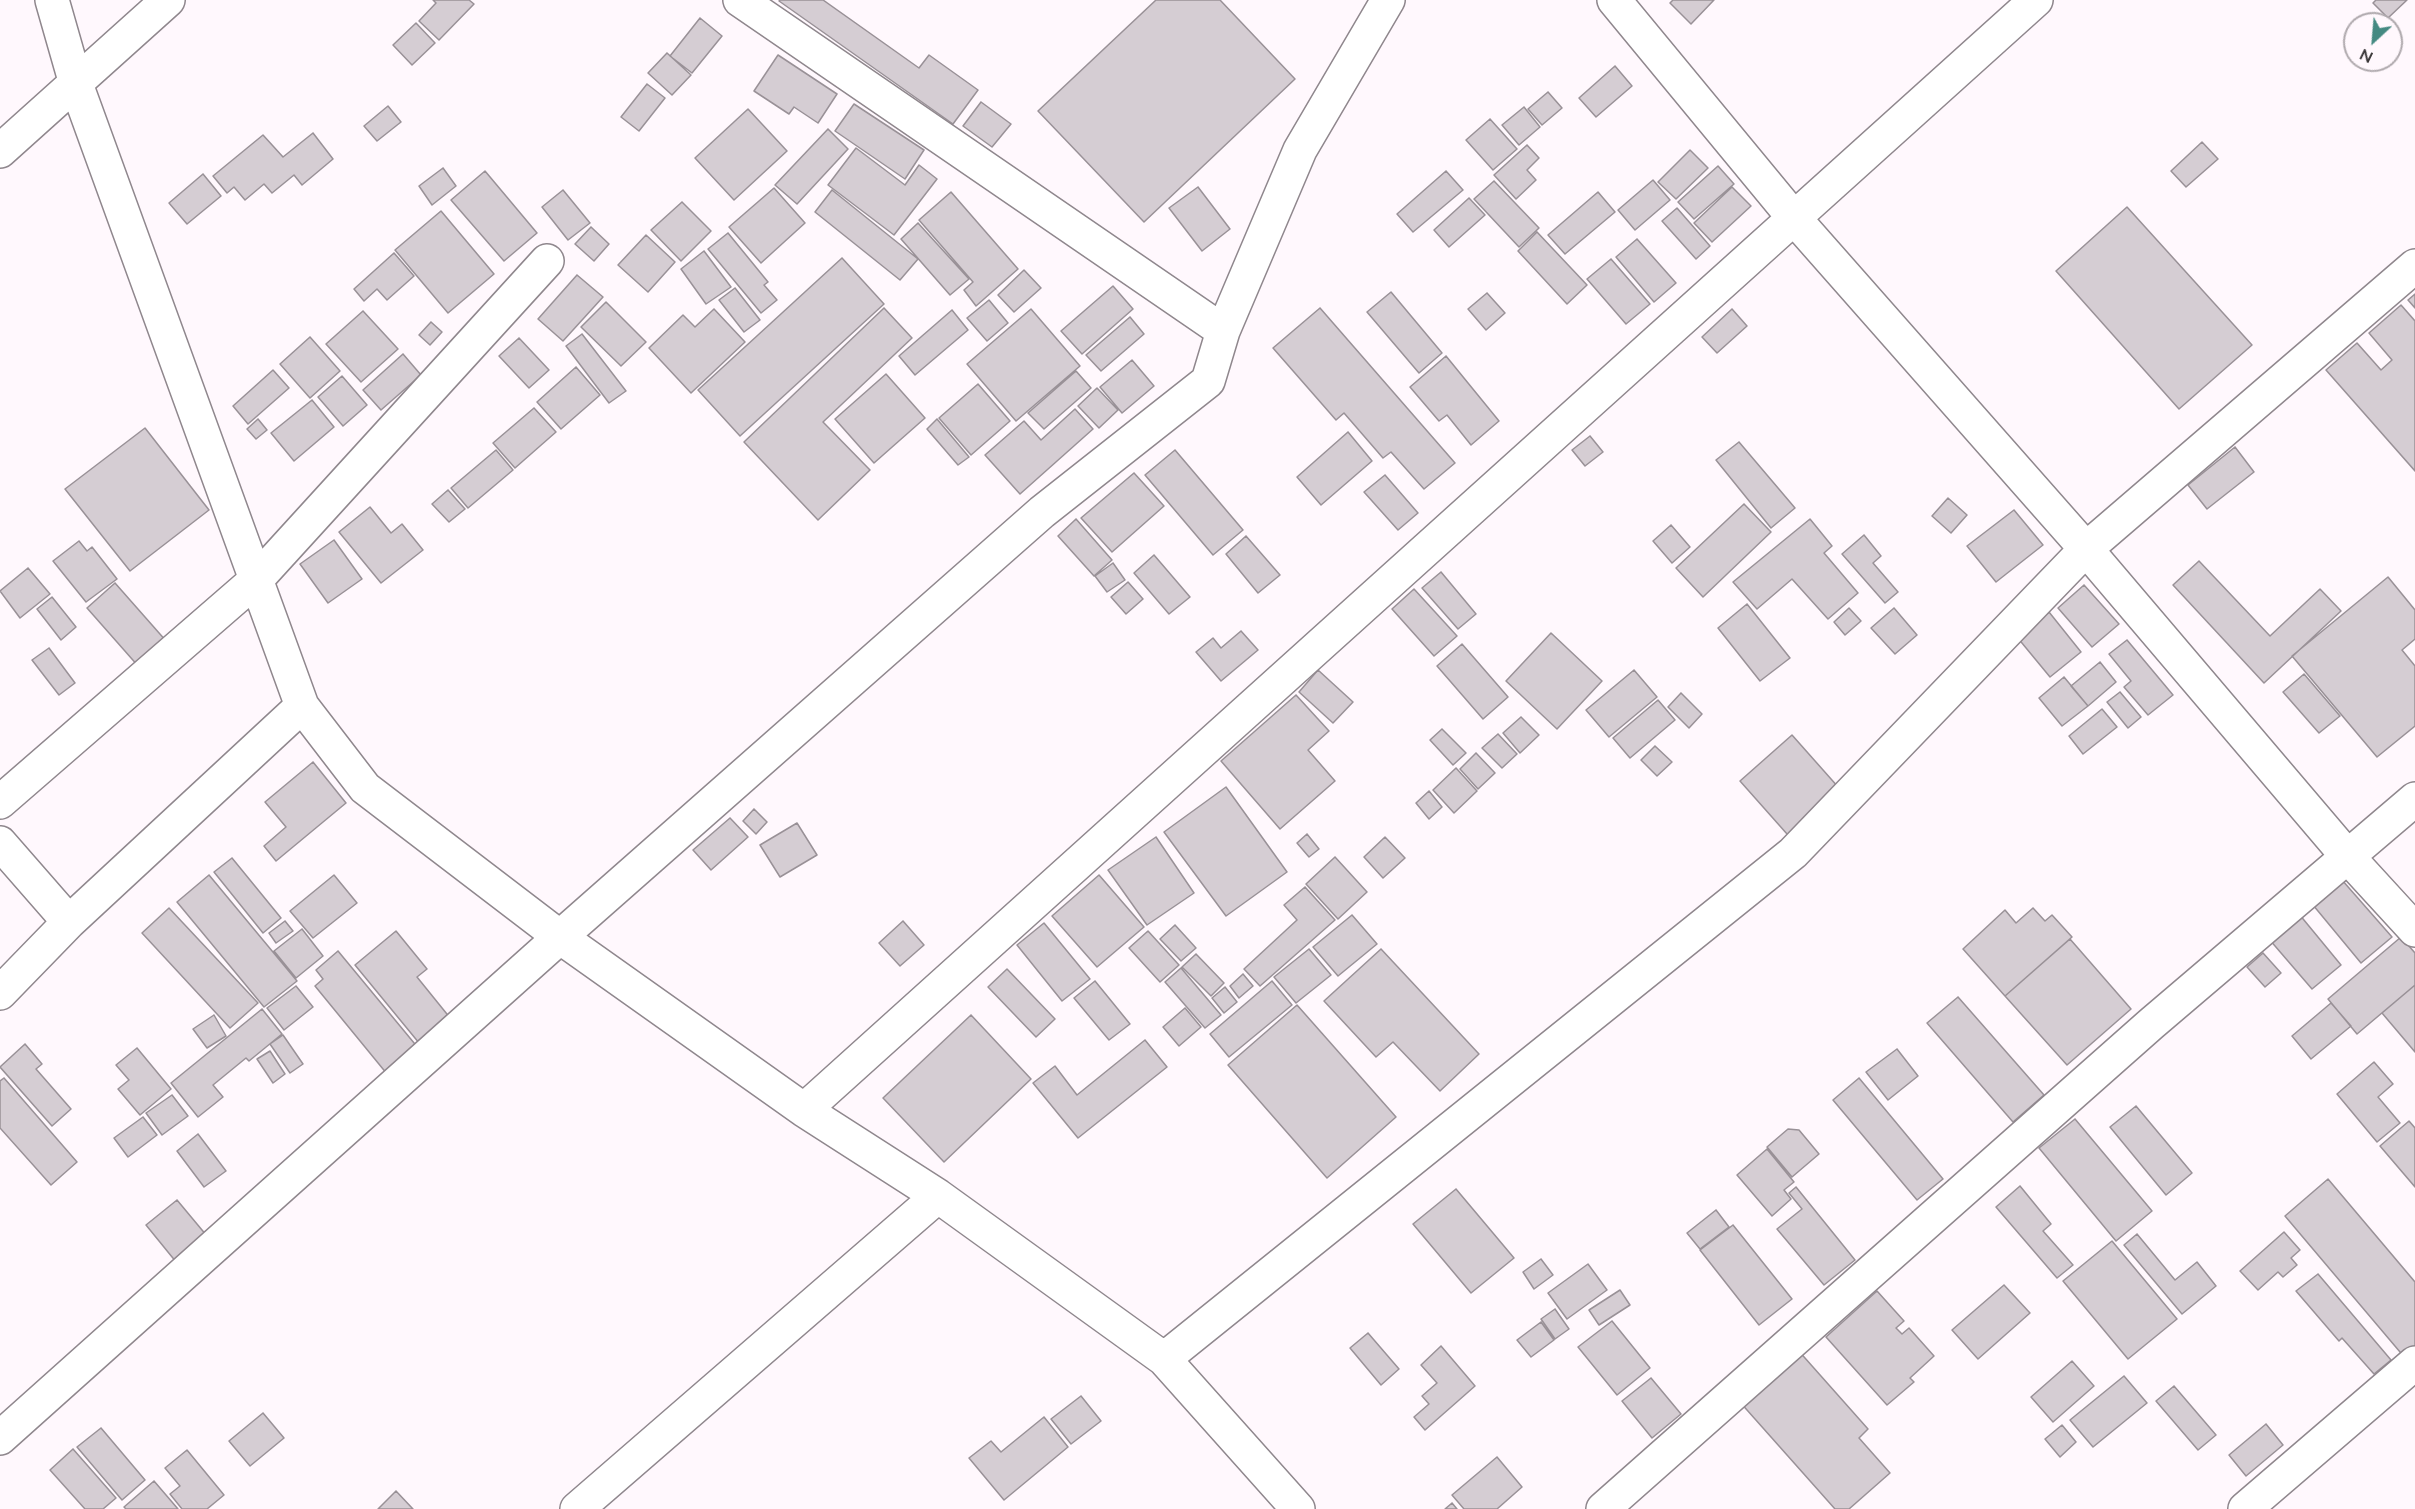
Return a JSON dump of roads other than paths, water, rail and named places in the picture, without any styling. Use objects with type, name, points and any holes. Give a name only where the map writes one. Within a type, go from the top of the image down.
[{"type":"street","points":[[52,0],[76,84],[302,706],[365,788],[560,937],[804,1110],[938,1196],[1164,1359],[1298,1509]]},
{"type":"street","points":[[0,152],[168,0]]},
{"type":"street","points":[[740,0],[1223,331]]},
{"type":"street","points":[[0,1438],[560,937],[1042,512],[1208,381],[1223,331],[1300,150],[1388,0]]},
{"type":"street","points":[[1614,0],[1794,218],[2086,549],[2348,857],[2415,930]]},
{"type":"street","points":[[804,1110],[2036,0]]},
{"type":"street","points":[[0,802],[257,579],[547,261]]},
{"type":"street","points":[[1164,1359],[1793,853],[2086,549],[2415,266]]},
{"type":"street","points":[[0,993],[69,922],[302,706]]},
{"type":"street","points":[[1603,1509],[2151,1024],[2415,799]]},
{"type":"street","points":[[0,843],[69,922]]},
{"type":"street","points":[[577,1509],[938,1196]]},
{"type":"street","points":[[2246,1509],[2415,1363]]}]
